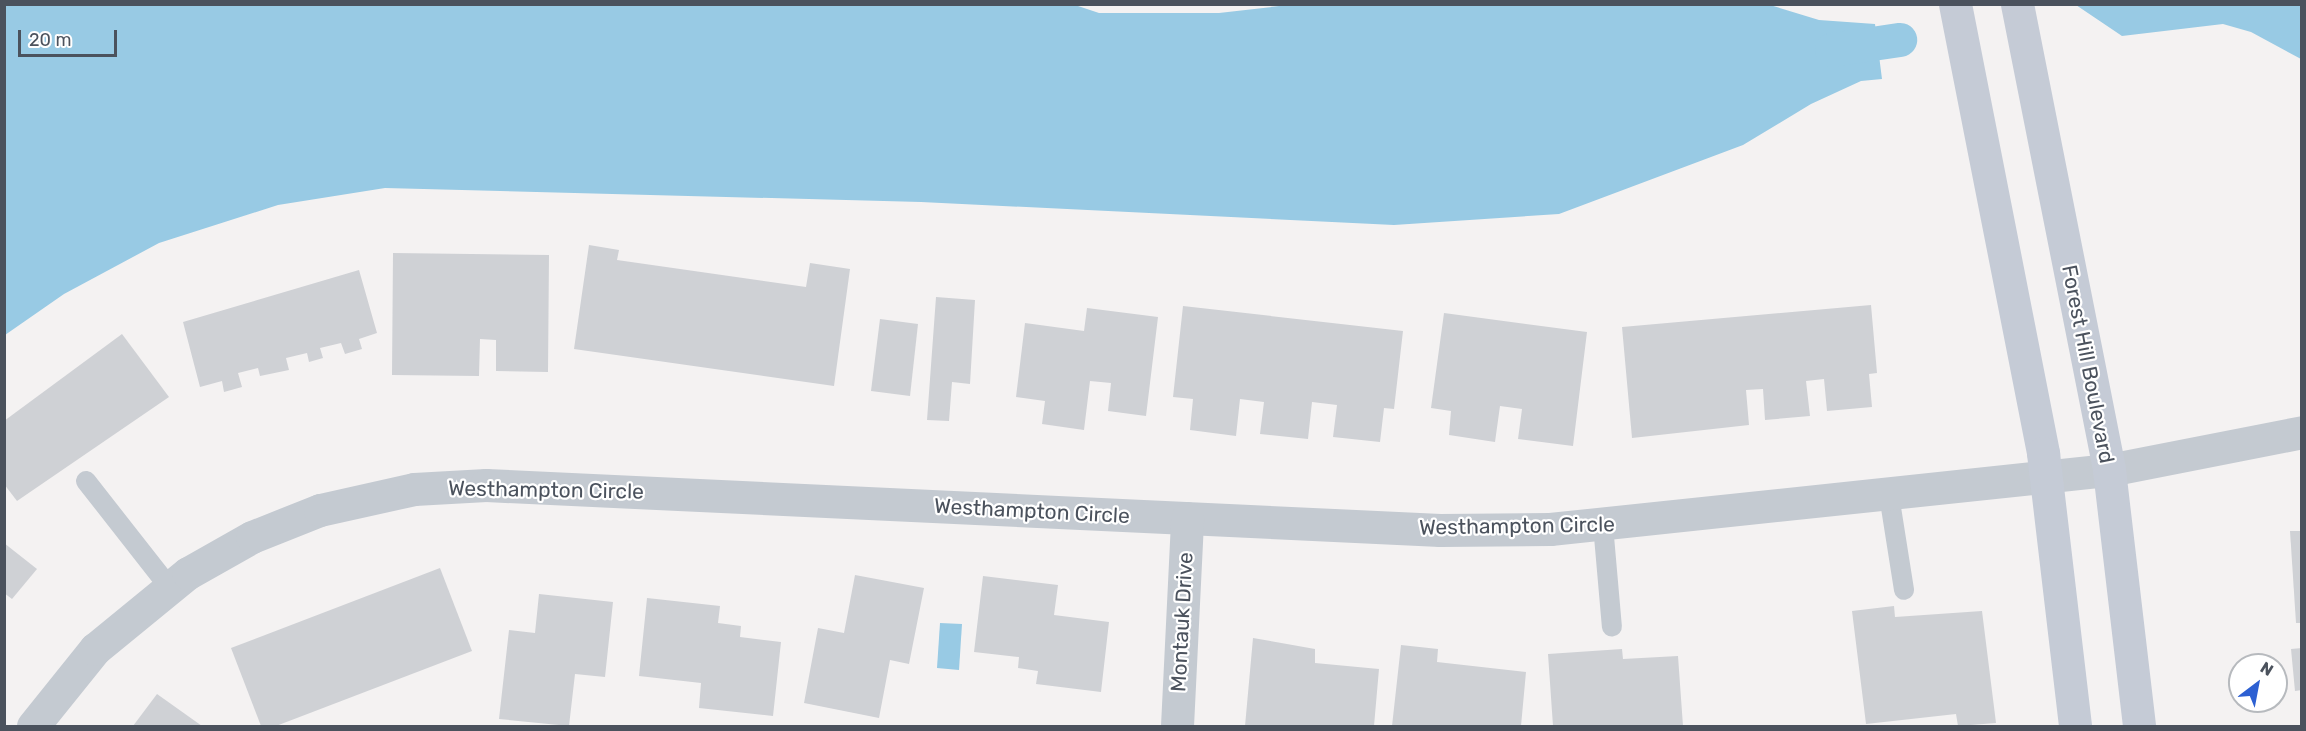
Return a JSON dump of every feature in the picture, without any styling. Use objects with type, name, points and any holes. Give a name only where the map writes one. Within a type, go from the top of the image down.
[{"type":"main road","points":[[1955,4],[2046,478],[2075,726]]},
{"type":"main road","name":"Forest Hill Boulevard","points":[[2017,4],[2109,470],[2139,726]]},
{"type":"street","name":"Westhampton Circle","points":[[33,726],[95,650],[169,587],[252,537],[320,510],[424,489],[486,485],[1440,530],[1603,525],[2046,478],[2109,470],[2301,432]]},
{"type":"street","name":"Montauk Drive","points":[[1177,726],[1187,518]]},
{"type":"lane","points":[[86,481],[169,587]]},
{"type":"lane","points":[[1889,495],[1904,590]]},
{"type":"lane","points":[[1603,525],[1612,627]]},
{"type":"water","points":[[1297,4],[1770,5],[1819,20],[1875,24],[1882,79],[1861,81],[1811,104],[1743,145],[1559,214],[1394,225],[921,202],[385,188],[278,205],[159,243],[64,294],[5,335],[5,5],[1075,5],[1099,13],[1219,13]]},
{"type":"water","points":[[2076,5],[2301,5],[2301,59],[2251,32],[2223,24],[2122,36]]},
{"type":"water","points":[[940,623],[962,624],[959,670],[937,668]]},
{"type":"building","points":[[589,245],[619,250],[617,260],[806,287],[810,263],[850,269],[834,386],[574,349]]},
{"type":"building","points":[[393,253],[549,255],[548,372],[496,371],[496,340],[480,339],[479,376],[392,375]]},
{"type":"building","points":[[359,270],[377,333],[359,339],[362,349],[345,354],[341,343],[320,348],[323,358],[309,362],[307,353],[286,358],[289,370],[260,376],[258,368],[238,373],[242,387],[224,392],[222,381],[200,387],[183,322]]},
{"type":"building","points":[[936,297],[975,300],[970,384],[952,382],[949,421],[927,420]]},
{"type":"building","points":[[1871,305],[1877,373],[1869,374],[1872,407],[1827,411],[1824,379],[1806,381],[1810,416],[1765,420],[1763,389],[1746,390],[1749,425],[1632,438],[1622,327]]},
{"type":"building","points":[[1183,306],[1403,331],[1394,409],[1384,408],[1380,442],[1333,437],[1337,405],[1312,402],[1308,439],[1260,434],[1264,402],[1240,399],[1236,436],[1190,430],[1193,399],[1173,397]]},
{"type":"building","points":[[1087,308],[1158,317],[1146,416],[1108,411],[1111,383],[1090,381],[1084,430],[1042,424],[1045,401],[1016,397],[1025,323],[1084,331]]},
{"type":"building","points":[[1444,313],[1587,332],[1573,446],[1518,439],[1522,409],[1500,406],[1495,442],[1449,435],[1451,411],[1431,408]]},
{"type":"building","points":[[880,319],[918,324],[910,396],[871,391]]},
{"type":"building","points":[[122,334],[169,397],[17,501],[4,484],[4,421]]},
{"type":"building","points":[[2290,531],[2302,531],[2302,623],[2296,623]]},
{"type":"building","points":[[4,543],[37,569],[12,599],[4,593]]},
{"type":"building","points":[[440,568],[472,651],[276,726],[261,726],[231,648]]},
{"type":"building","points":[[855,575],[924,588],[909,664],[890,660],[879,718],[804,703],[818,628],[844,633]]},
{"type":"building","points":[[983,576],[1058,585],[1054,615],[1109,622],[1101,692],[1036,684],[1038,671],[1018,668],[1019,657],[974,652]]},
{"type":"building","points":[[539,594],[613,602],[605,677],[575,674],[569,726],[499,719],[509,630],[535,633]]},
{"type":"building","points":[[647,598],[720,606],[718,623],[741,626],[740,637],[781,642],[773,716],[699,708],[701,683],[639,676]]},
{"type":"building","points":[[1894,606],[1895,617],[1982,611],[1996,723],[1958,726],[1956,714],[1866,724],[1852,611]]},
{"type":"building","points":[[1253,638],[1315,649],[1315,663],[1379,669],[1374,726],[1245,726]]},
{"type":"building","points":[[1401,645],[1438,649],[1437,662],[1526,672],[1521,726],[1392,726]]},
{"type":"building","points":[[2302,648],[2302,690],[2295,691],[2291,649]]},
{"type":"building","points":[[1622,649],[1623,659],[1678,656],[1683,726],[1553,726],[1548,654]]},
{"type":"building","points":[[157,694],[202,726],[133,726]]},
{"type":"waterway","points":[[1832,50],[1900,40]]}]
